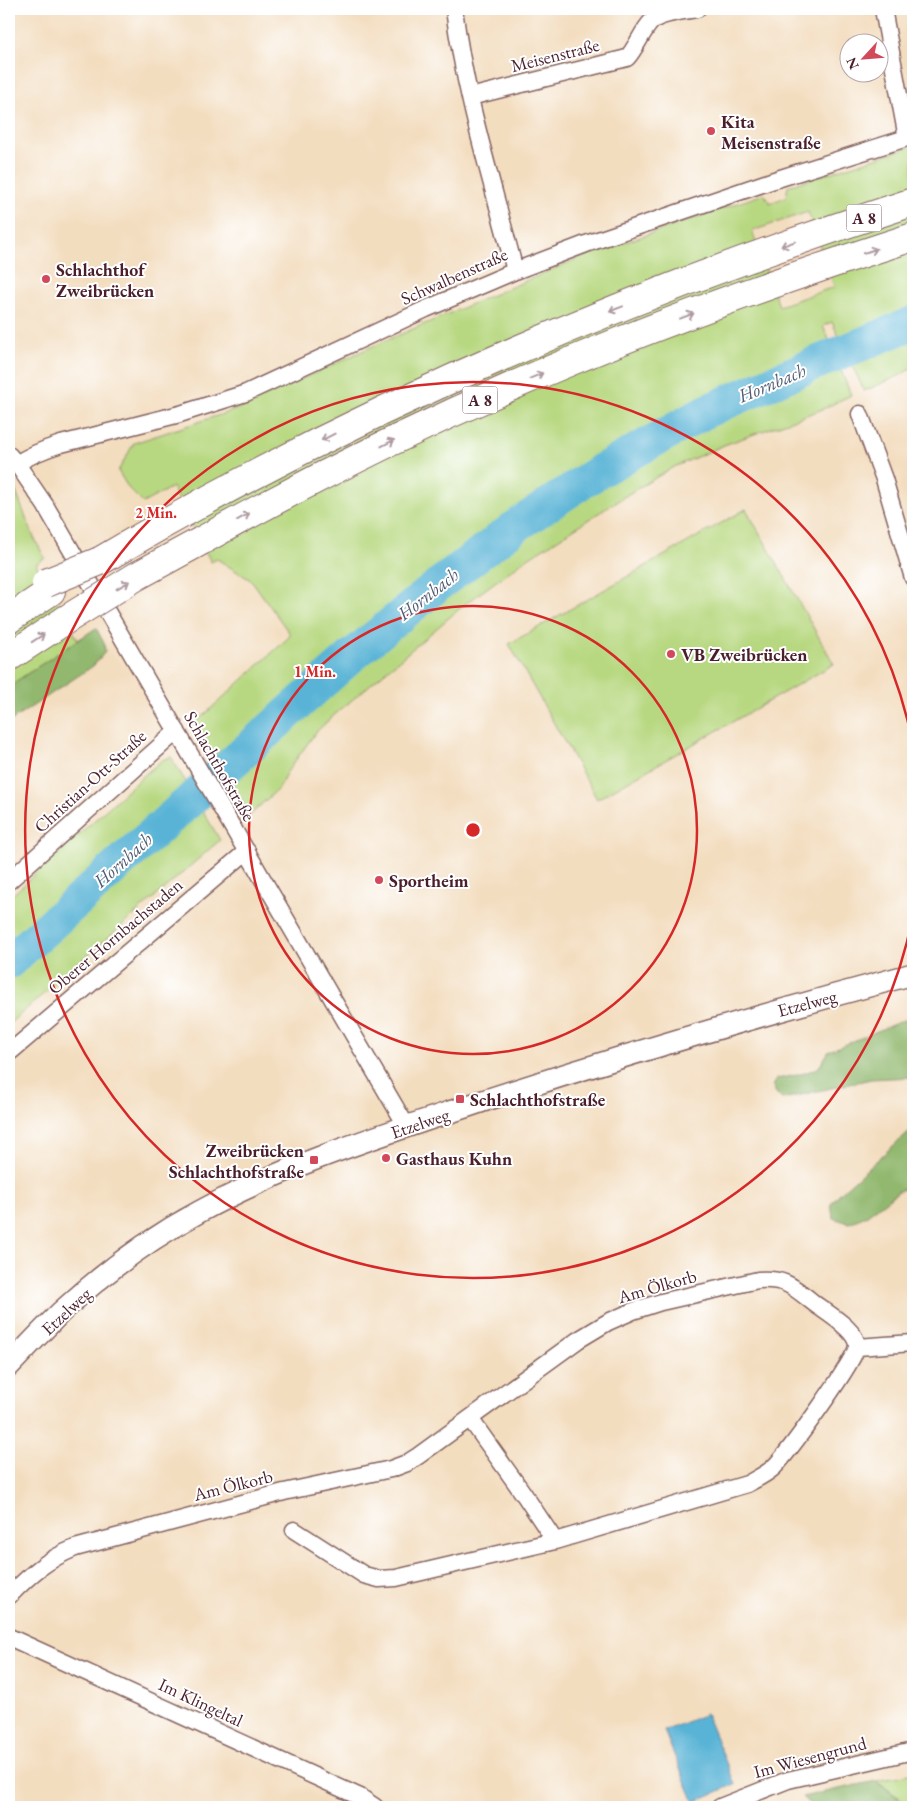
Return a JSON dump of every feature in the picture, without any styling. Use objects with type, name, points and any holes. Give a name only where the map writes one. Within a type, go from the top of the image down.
[{"type":"highway","name":"A 8","points":[[49,587],[100,561],[245,479],[359,422],[474,368],[562,330],[760,254],[913,202]]},
{"type":"highway","name":"A 8","points":[[9,657],[138,576],[254,511],[390,442],[570,361],[771,284],[913,237]]},
{"type":"highway","points":[[9,602],[49,587]]},
{"type":"highway","points":[[9,619],[49,587]]},
{"type":"street","points":[[454,9],[470,97],[515,270]]},
{"type":"street","name":"Meisenstraße","points":[[470,97],[627,58],[650,22],[658,17],[697,9]]},
{"type":"street","points":[[883,9],[910,137]]},
{"type":"street","name":"Schwalbenstraße","points":[[13,460],[60,444],[180,414],[246,393],[426,309],[515,270],[771,181],[910,137]]},
{"type":"street","points":[[860,414],[912,567]]},
{"type":"street","name":"Schlachthofstraße","points":[[13,460],[45,505],[407,1127]]},
{"type":"street","name":"Christian-Ott-Straße","points":[[9,881],[176,731]]},
{"type":"street","name":"Oberer Hornbachstaden","points":[[9,1053],[247,851]]},
{"type":"street","name":"Etzelweg","points":[[9,1366],[62,1312],[97,1282],[157,1238],[199,1212],[265,1180],[314,1160],[407,1127],[623,1056],[770,1012],[913,974]]},
{"type":"street","name":"Am Ölkorb","points":[[9,1596],[42,1565],[57,1555],[75,1548],[102,1539],[284,1492],[391,1469],[407,1463],[471,1420],[578,1340],[608,1322],[661,1302],[758,1280],[774,1279],[788,1283],[845,1326],[855,1338],[857,1347]]},
{"type":"street","points":[[294,1530],[364,1575],[379,1579],[396,1578],[555,1542],[747,1484],[761,1477],[783,1457],[846,1369],[857,1347],[913,1343]]},
{"type":"street","points":[[471,1420],[555,1542]]},
{"type":"street","name":"Im Klingeltal","points":[[9,1637],[360,1797],[375,1807]]},
{"type":"street","name":"Im Wiesengrund","points":[[720,1807],[788,1780],[913,1751]]},
{"type":"green space","points":[[913,146],[913,367],[899,376],[864,391],[832,322],[823,326],[851,395],[823,409],[724,445],[672,468],[525,560],[464,605],[332,717],[316,732],[287,772],[279,788],[248,817],[194,724],[287,639],[290,634],[252,581],[217,559],[211,562],[172,487],[143,503],[129,489],[118,471],[134,443],[235,410],[373,346],[577,259],[764,194],[770,203],[786,197],[788,186]],"holes":[[[808,212],[834,287],[779,306],[752,231]]]},
{"type":"green space","points":[[10,477],[34,538],[45,558],[36,564],[78,640],[9,686]]},
{"type":"green space","name":"VB Zweibrücken","points":[[746,509],[834,664],[597,799],[509,644]]},
{"type":"green space","points":[[96,628],[104,643],[105,652],[93,666],[9,722],[9,686]]},
{"type":"green space","points":[[171,757],[220,840],[9,1024],[9,898],[143,776],[162,760]]},
{"type":"green space","points":[[913,1019],[913,1077],[871,1079],[783,1099],[776,1093],[773,1086],[777,1079],[805,1073],[819,1067],[829,1051],[904,1020]]},
{"type":"green space","points":[[913,1128],[913,1186],[899,1191],[866,1216],[849,1223],[833,1218],[831,1204],[838,1195]]},
{"type":"green space","points":[[913,1773],[913,1807],[877,1781]]},
{"type":"green space","points":[[876,1781],[910,1807],[813,1807],[802,1797]]},
{"type":"water","points":[[706,1714],[735,1784],[694,1802],[664,1731]]},
{"type":"waterway","name":"Hornbach","points":[[9,962],[353,655],[438,585],[519,524],[598,472],[707,411],[913,323]]},
{"type":"place","name":"Kita Meisenstraße","points":[[711,131]]},
{"type":"place","name":"Schlachthof Zweibrücken","points":[[46,279]]},
{"type":"place","name":"VB Zweibrücken","points":[[671,654]]},
{"type":"place","name":"Sportheim","points":[[379,880]]},
{"type":"place","name":"Schlachthofstraße","points":[[460,1099]]},
{"type":"place","name":"Gasthaus Kuhn","points":[[386,1158]]},
{"type":"place","name":"Zweibrücken Schlachthofstraße","points":[[314,1160]]}]
